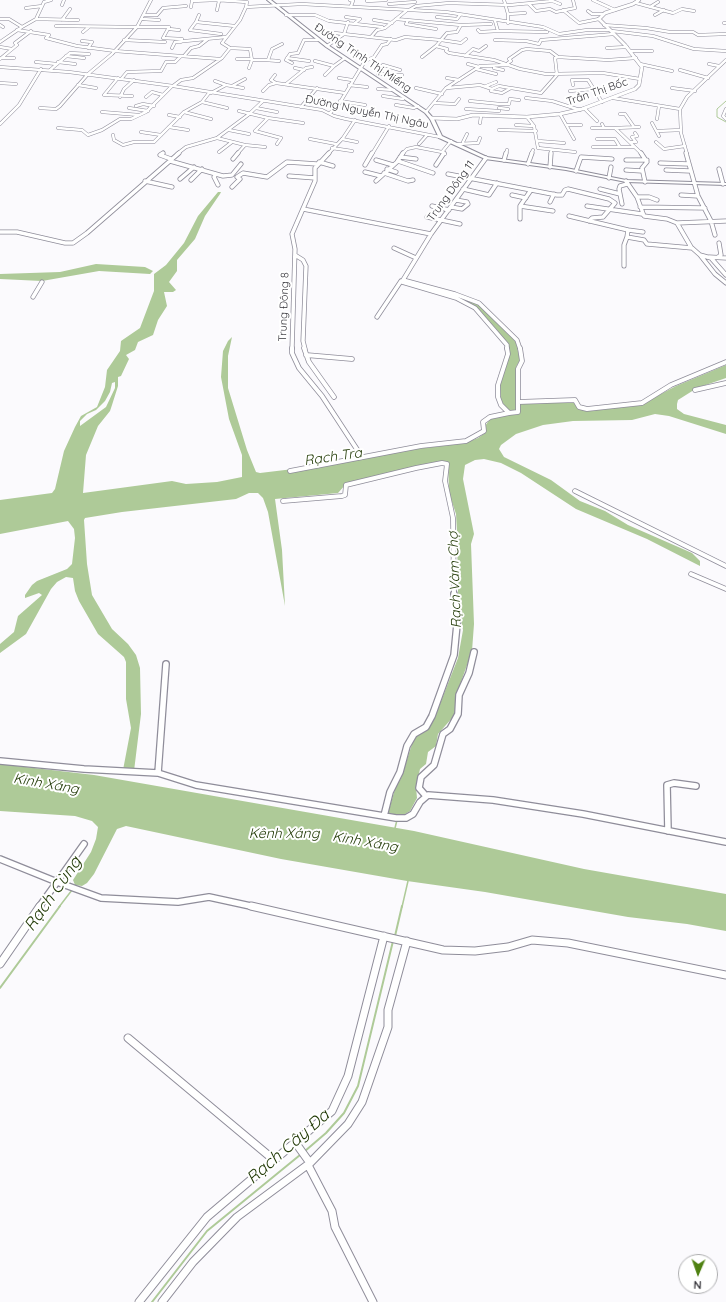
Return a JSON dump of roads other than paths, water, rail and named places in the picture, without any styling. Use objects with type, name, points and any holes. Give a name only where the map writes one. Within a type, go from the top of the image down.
[{"type":"main road","name":"Đường Trịnh Thị Miếng","points":[[269,0],[318,40],[394,90],[403,99],[418,106],[426,112],[431,118],[440,137]]},
{"type":"main road","name":"Đường Nguyễn Thị Ngâu","points":[[440,137],[486,158],[576,171],[627,183],[725,184]]},
{"type":"street","points":[[36,20],[45,1],[51,0]]},
{"type":"street","points":[[62,4],[64,0]]},
{"type":"street","points":[[40,108],[56,110],[88,74],[115,51],[137,27],[151,0]]},
{"type":"street","points":[[191,7],[192,2],[213,0],[247,2],[246,7],[235,26],[222,42],[230,48],[250,49],[252,60],[249,68]]},
{"type":"street","points":[[217,10],[219,0]]},
{"type":"street","points":[[350,0],[353,1],[352,6]]},
{"type":"street","points":[[367,1],[385,0],[389,4],[390,9]]},
{"type":"street","points":[[428,0],[430,5]]},
{"type":"street","points":[[482,0],[483,4]]},
{"type":"street","points":[[504,0],[508,14],[508,23]]},
{"type":"street","points":[[286,15],[315,16],[329,21],[356,23],[385,28],[416,6],[457,2],[505,5],[529,4],[551,0],[560,4]]},
{"type":"street","points":[[529,4],[536,11],[563,10],[574,8],[573,0]]},
{"type":"street","points":[[593,0],[614,10]]},
{"type":"street","points":[[588,12],[592,14],[602,14],[636,3],[639,0]]},
{"type":"street","points":[[200,6],[202,1]]},
{"type":"street","points":[[372,5],[416,2]]},
{"type":"street","points":[[650,7],[658,2]]},
{"type":"street","points":[[636,3],[674,13],[682,9],[694,11]]},
{"type":"street","points":[[246,7],[332,4],[460,15],[543,27],[560,34],[587,30],[653,36],[694,49],[726,51]]},
{"type":"street","points":[[26,8],[42,6]]},
{"type":"street","points":[[144,15],[157,15],[163,8],[186,6]]},
{"type":"street","points":[[372,12],[374,8]]},
{"type":"street","points":[[62,20],[70,9]]},
{"type":"street","points":[[437,17],[457,19],[462,10]]},
{"type":"street","points":[[563,10],[587,30]]},
{"type":"street","points":[[655,15],[664,10]]},
{"type":"street","points":[[508,14],[525,13]]},
{"type":"street","points":[[579,23],[599,19],[602,14]]},
{"type":"street","points":[[189,34],[200,15]]},
{"type":"street","points":[[327,46],[343,34],[347,22],[346,16],[360,18],[356,23]]},
{"type":"street","points":[[421,22],[423,17]]},
{"type":"street","points":[[0,19],[9,19],[22,27]]},
{"type":"street","points":[[142,19],[159,20]]},
{"type":"street","points":[[396,19],[461,25],[491,24]]},
{"type":"street","name":"Trần Thị Bốc","points":[[431,118],[457,119],[470,115],[527,117],[560,114],[580,110],[635,89],[639,85],[642,72],[640,64],[627,47],[599,19]]},
{"type":"street","points":[[0,42],[22,27],[36,20],[77,20],[71,26]]},
{"type":"street","points":[[374,20],[392,23]]},
{"type":"street","points":[[408,20],[406,24],[436,29]]},
{"type":"street","points":[[495,20],[495,25],[498,31]]},
{"type":"street","points":[[196,22],[235,26]]},
{"type":"street","points":[[422,57],[436,46],[447,33],[457,32],[461,25]]},
{"type":"street","points":[[478,25],[495,25]]},
{"type":"street","points":[[604,25],[646,28],[670,32],[693,32],[698,35],[726,34]]},
{"type":"street","points":[[56,26],[137,27],[179,30]]},
{"type":"street","points":[[84,32],[90,27]]},
{"type":"street","points":[[371,37],[382,27]]},
{"type":"street","points":[[169,29],[163,38],[182,39],[181,42]]},
{"type":"street","points":[[18,30],[49,34],[46,39],[88,48],[220,59]]},
{"type":"street","points":[[190,30],[227,36]]},
{"type":"street","points":[[478,30],[480,32],[547,32]]},
{"type":"street","points":[[1,59],[17,45],[15,43],[31,32]]},
{"type":"street","points":[[327,32],[400,40],[405,37],[461,43],[466,40]]},
{"type":"street","points":[[535,50],[541,40],[563,40],[611,32]]},
{"type":"street","points":[[172,48],[175,42],[227,36]]},
{"type":"street","points":[[125,39],[140,39]]},
{"type":"street","points":[[125,39],[165,42]]},
{"type":"street","points":[[126,73],[161,71],[166,62],[175,62],[191,48],[198,47],[208,39]]},
{"type":"street","points":[[330,113],[340,101],[365,61],[374,57],[382,45],[387,44],[391,39]]},
{"type":"street","points":[[287,58],[290,54],[298,53],[304,40],[318,40]]},
{"type":"street","points":[[495,40],[526,41],[539,44]]},
{"type":"street","points":[[563,40],[564,44]]},
{"type":"street","points":[[82,41],[92,42],[88,48]]},
{"type":"street","points":[[266,60],[271,48],[282,44]]},
{"type":"street","points":[[436,46],[447,49],[446,51],[449,53],[488,58],[546,74],[603,73],[640,78]]},
{"type":"street","points":[[465,56],[473,49],[479,51],[486,46]]},
{"type":"street","points":[[0,47],[12,49]]},
{"type":"street","points":[[607,48],[627,47]]},
{"type":"street","points":[[58,128],[82,130],[87,134],[90,134],[111,126],[120,119],[131,119],[140,115],[154,106],[172,86],[181,80],[193,78],[220,59],[230,48]]},
{"type":"street","points":[[508,64],[511,61],[509,59],[522,50],[550,51],[558,57],[610,60],[636,58]]},
{"type":"street","points":[[630,51],[652,51]]},
{"type":"street","points":[[50,70],[66,56],[73,53],[89,54]]},
{"type":"street","points":[[66,56],[84,58]]},
{"type":"street","points":[[541,93],[557,75],[555,58],[558,57]]},
{"type":"street","points":[[1,59],[14,58],[10,63]]},
{"type":"street","points":[[287,58],[308,61]]},
{"type":"street","points":[[287,58],[286,62],[292,63]]},
{"type":"street","points":[[325,75],[345,58]]},
{"type":"street","points":[[237,59],[279,61]]},
{"type":"street","points":[[610,60],[614,65]]},
{"type":"street","points":[[716,235],[705,208],[698,196],[690,171],[681,130],[680,109],[687,97],[726,60]]},
{"type":"street","points":[[315,61],[334,66]]},
{"type":"street","points":[[36,62],[75,64]]},
{"type":"street","points":[[317,67],[323,64]]},
{"type":"street","points":[[468,64],[496,74]]},
{"type":"street","points":[[426,112],[447,88],[477,68],[508,64]]},
{"type":"street","points":[[640,64],[672,71]]},
{"type":"street","points":[[709,64],[719,66]]},
{"type":"street","points":[[379,68],[383,65],[400,70]]},
{"type":"street","points":[[129,66],[126,73],[104,95],[120,97],[132,96]]},
{"type":"street","points":[[373,66],[386,70]]},
{"type":"street","points":[[487,66],[503,70]]},
{"type":"street","name":"Đường Nguyễn Thị Ngâu","points":[[0,67],[41,69],[120,78],[301,106],[322,110],[355,120],[440,137]]},
{"type":"street","points":[[286,84],[308,67],[312,67]]},
{"type":"street","points":[[295,68],[304,70]]},
{"type":"street","points":[[378,74],[379,68]]},
{"type":"street","points":[[0,124],[19,105],[41,69]]},
{"type":"street","points":[[680,70],[688,71],[708,78]]},
{"type":"street","points":[[603,73],[603,78]]},
{"type":"street","points":[[373,77],[378,74],[402,75]]},
{"type":"street","points":[[275,75],[271,80],[276,83]]},
{"type":"street","points":[[339,78],[352,80]]},
{"type":"street","points":[[447,78],[459,80]]},
{"type":"street","points":[[10,83],[14,79]]},
{"type":"street","points":[[231,86],[245,79]]},
{"type":"street","points":[[120,97],[124,88],[134,80]]},
{"type":"street","points":[[573,85],[572,80],[587,80],[602,102]]},
{"type":"street","points":[[215,82],[243,88]]},
{"type":"street","points":[[486,86],[496,82]]},
{"type":"street","points":[[0,83],[16,84]]},
{"type":"street","points":[[263,91],[269,85],[276,83],[345,93]]},
{"type":"street","points":[[113,135],[112,137],[114,140],[123,145],[134,142],[153,142],[158,139],[184,112],[202,102],[210,93],[226,85]]},
{"type":"street","points":[[350,85],[367,87]]},
{"type":"street","points":[[447,88],[480,85],[503,93],[510,88]]},
{"type":"street","points":[[78,86],[96,88]]},
{"type":"street","points":[[492,89],[499,86],[541,93]]},
{"type":"street","points":[[523,86],[532,89],[531,91]]},
{"type":"street","points":[[301,106],[316,88]]},
{"type":"street","points":[[378,88],[394,90]]},
{"type":"street","points":[[416,88],[442,94]]},
{"type":"street","points":[[672,88],[695,91]]},
{"type":"street","points":[[570,91],[594,89]]},
{"type":"street","points":[[146,98],[152,92],[163,95]]},
{"type":"street","points":[[541,93],[542,99]]},
{"type":"street","points":[[383,96],[403,99]]},
{"type":"street","points":[[255,100],[258,97]]},
{"type":"street","points":[[434,103],[455,104],[459,98]]},
{"type":"street","points":[[526,98],[542,99],[564,104],[580,110]]},
{"type":"street","points":[[613,98],[680,109]]},
{"type":"street","points":[[498,117],[501,99]]},
{"type":"street","points":[[470,101],[500,105],[509,104],[510,99],[519,100]]},
{"type":"street","points":[[0,232],[17,232],[65,242],[73,242],[87,233],[123,200],[186,147],[217,138],[229,130],[263,101]]},
{"type":"street","points":[[340,101],[365,105]]},
{"type":"street","points":[[202,102],[227,108]]},
{"type":"street","points":[[136,106],[143,104],[154,106]]},
{"type":"street","points":[[500,105],[508,109]]},
{"type":"street","points":[[396,106],[414,108],[418,106]]},
{"type":"street","points":[[657,119],[659,106]]},
{"type":"street","points":[[129,108],[148,111]]},
{"type":"street","points":[[256,108],[277,112]]},
{"type":"street","points":[[584,108],[597,121]]},
{"type":"street","points":[[466,109],[498,112]]},
{"type":"street","points":[[726,109],[723,116],[726,119]]},
{"type":"street","points":[[239,111],[268,118],[304,123]]},
{"type":"street","points":[[102,112],[140,115]]},
{"type":"street","points":[[184,112],[211,118]]},
{"type":"street","points":[[560,114],[568,125],[574,139]]},
{"type":"street","points":[[620,114],[625,114],[634,127]]},
{"type":"street","points":[[169,115],[180,117]]},
{"type":"street","points":[[480,123],[481,116]]},
{"type":"street","points":[[527,117],[536,131],[538,148],[575,152]]},
{"type":"street","points":[[268,118],[255,131],[281,138],[277,144]]},
{"type":"street","points":[[318,163],[342,139],[355,120]]},
{"type":"street","points":[[652,123],[660,136]]},
{"type":"street","points":[[568,125],[581,124]]},
{"type":"street","points":[[602,124],[604,128]]},
{"type":"street","points":[[516,125],[534,126]]},
{"type":"street","points":[[365,165],[389,126]]},
{"type":"street","points":[[592,128],[639,127]]},
{"type":"street","points":[[168,128],[188,130]]},
{"type":"street","points":[[168,128],[182,132]]},
{"type":"street","points":[[615,128],[647,160]]},
{"type":"street","points":[[229,130],[249,134]]},
{"type":"street","points":[[499,130],[536,131]]},
{"type":"street","points":[[656,131],[681,130]]},
{"type":"street","points":[[141,132],[161,135]]},
{"type":"street","points":[[630,142],[636,142],[632,137],[637,136],[635,133]]},
{"type":"street","points":[[419,144],[427,134]]},
{"type":"street","points":[[463,142],[467,134]]},
{"type":"street","points":[[217,138],[245,145],[265,147]]},
{"type":"street","points":[[458,144],[463,142],[478,143],[480,138]]},
{"type":"street","points":[[310,139],[336,144]]},
{"type":"street","points":[[342,139],[357,142]]},
{"type":"street","points":[[597,139],[615,139],[620,146]]},
{"type":"street","points":[[442,152],[451,141]]},
{"type":"street","points":[[538,141],[564,143]]},
{"type":"street","points":[[218,152],[232,142]]},
{"type":"street","points":[[656,142],[664,149],[685,146]]},
{"type":"street","points":[[232,159],[245,145]]},
{"type":"street","points":[[376,181],[387,169],[398,161],[403,153],[413,147],[442,152]]},
{"type":"street","points":[[594,147],[634,147]]},
{"type":"street","points":[[332,148],[352,151]]},
{"type":"street","points":[[504,160],[507,150]]},
{"type":"street","points":[[528,164],[533,150]]},
{"type":"street","points":[[550,167],[551,150]]},
{"type":"street","points":[[436,164],[445,154],[442,152]]},
{"type":"street","points":[[163,153],[160,155],[215,175],[232,175],[241,164]]},
{"type":"street","points":[[400,157],[416,159]]},
{"type":"street","name":"Trung Đông 11","points":[[377,317],[431,234],[486,158]]},
{"type":"street","points":[[576,171],[581,158],[612,159]]},
{"type":"street","points":[[376,160],[393,165]]},
{"type":"street","points":[[626,160],[647,160]]},
{"type":"street","points":[[642,170],[647,164],[647,160]]},
{"type":"street","points":[[398,161],[433,173]]},
{"type":"street","points":[[232,187],[240,179],[237,177],[243,173],[267,177],[287,162],[318,163],[333,166]]},
{"type":"street","name":"Trung Đông 8","points":[[318,163],[315,168],[315,178],[292,234],[295,249],[292,353],[299,368],[322,396],[362,457]]},
{"type":"street","points":[[660,163],[689,164]]},
{"type":"street","points":[[609,178],[611,166]]},
{"type":"street","points":[[180,179],[194,167]]},
{"type":"street","points":[[637,168],[642,170]]},
{"type":"street","points":[[191,180],[202,169]]},
{"type":"street","points":[[387,169],[396,172]]},
{"type":"street","points":[[719,169],[725,184]]},
{"type":"street","points":[[626,170],[642,170]]},
{"type":"street","points":[[642,170],[645,182]]},
{"type":"street","points":[[666,170],[690,171]]},
{"type":"street","points":[[365,172],[383,174],[408,181],[413,180]]},
{"type":"street","points":[[448,174],[554,194],[562,195],[565,190],[568,189],[609,199],[616,203],[603,217],[592,218],[589,221]]},
{"type":"street","points":[[215,175],[214,177],[218,186]]},
{"type":"street","points":[[289,176],[315,178]]},
{"type":"street","points":[[145,181],[172,187]]},
{"type":"street","points":[[464,189],[489,195],[497,183]]},
{"type":"street","points":[[622,204],[620,186],[627,183],[637,197],[642,214]]},
{"type":"street","points":[[600,189],[620,194]]},
{"type":"street","points":[[520,219],[520,206],[531,190]]},
{"type":"street","points":[[550,202],[554,194]]},
{"type":"street","points":[[512,195],[526,198]]},
{"type":"street","points":[[681,195],[698,196]]},
{"type":"street","points":[[637,197],[649,197],[657,200]]},
{"type":"street","points":[[432,206],[462,209],[468,204],[467,202],[456,200]]},
{"type":"street","points":[[520,206],[553,211]]},
{"type":"street","points":[[588,206],[642,214],[645,217],[666,219],[677,223],[726,221]]},
{"type":"street","points":[[640,208],[705,208]]},
{"type":"street","points":[[303,209],[431,234]]},
{"type":"street","points":[[569,216],[628,230],[643,232]]},
{"type":"street","points":[[427,217],[460,224]]},
{"type":"street","points":[[677,223],[692,248],[700,255],[715,274],[726,283]]},
{"type":"street","points":[[624,266],[624,246],[628,230]]},
{"type":"street","points":[[627,237],[644,240],[647,244],[692,248]]},
{"type":"street","points":[[718,256],[721,255],[719,242]]},
{"type":"street","points":[[394,248],[416,258]]},
{"type":"street","points":[[295,255],[304,260],[306,266],[303,341],[306,355],[334,397]]},
{"type":"street","points":[[700,255],[726,258]]},
{"type":"street","points":[[709,257],[726,275]]},
{"type":"street","points":[[290,470],[466,440],[484,431],[483,422],[490,417],[518,412],[518,369],[522,361],[517,340],[479,303],[455,294],[402,280]]},
{"type":"street","points":[[402,280],[456,298],[475,308],[508,345],[508,354],[498,384],[498,397],[501,405],[509,413]]},
{"type":"street","points":[[34,297],[42,282]]},
{"type":"street","points":[[306,355],[352,359]]},
{"type":"street","points":[[518,402],[575,400],[578,407],[587,409],[642,402],[670,386],[726,362]]},
{"type":"street","points":[[695,390],[726,383]]},
{"type":"street","points":[[283,501],[342,496],[345,495],[346,485],[416,468],[442,463],[447,464],[445,481],[453,518],[453,577],[455,604],[458,614],[454,655],[432,716],[426,727],[414,734],[407,746],[400,772],[390,792],[384,816]]},
{"type":"street","points":[[575,491],[726,566]]},
{"type":"street","points":[[691,574],[726,589]]},
{"type":"street","points":[[426,796],[419,788],[421,777],[434,765],[443,734],[450,729],[458,714],[459,695],[469,673],[474,652]]},
{"type":"street","points":[[158,773],[161,750],[166,664]]},
{"type":"street","points":[[0,761],[84,769],[158,773],[196,785],[250,795],[399,818],[406,818],[413,814],[420,802],[426,796],[442,795],[493,800],[583,814],[726,842]]},
{"type":"street","points":[[668,831],[667,785],[674,783],[696,786]]},
{"type":"street","points":[[0,964],[84,844]]},
{"type":"street","points":[[0,859],[101,898],[178,902],[209,897],[387,936],[443,950],[475,951],[508,947],[532,940],[568,943],[726,975]]},
{"type":"street","points":[[139,1302],[207,1217],[274,1160],[297,1145],[332,1111],[348,1076],[387,936]]},
{"type":"street","points":[[162,1302],[192,1262],[237,1217],[309,1162],[348,1124],[362,1102],[388,1027],[388,1010],[407,941]]},
{"type":"street","points":[[128,1038],[274,1160]]},
{"type":"street","points":[[297,1145],[309,1162],[332,1211],[335,1227],[373,1302]]},
{"type":"water","name":"Rạch Tra","points":[[218,192],[221,192],[205,216],[195,239],[177,260],[177,271],[169,282],[176,290],[173,292],[164,292],[167,306],[158,320],[153,335],[138,342],[135,350],[126,355],[129,359],[121,376],[118,377],[118,386],[110,411],[98,426],[86,455],[83,493],[172,481],[186,484],[217,482],[242,477],[242,455],[229,419],[221,377],[223,351],[228,341],[232,337],[228,356],[228,388],[247,450],[256,472],[260,473],[335,464],[407,450],[465,443],[478,438],[485,433],[485,426],[490,419],[519,413],[520,403],[574,402],[578,408],[644,403],[676,386],[726,365],[726,378],[697,388],[678,400],[677,409],[684,414],[726,425],[726,434],[669,416],[655,414],[632,420],[573,421],[543,425],[516,434],[501,445],[499,449],[504,457],[551,480],[580,501],[605,511],[628,525],[692,553],[700,561],[700,566],[647,539],[576,509],[521,473],[501,463],[484,459],[475,460],[465,465],[463,479],[474,534],[471,544],[474,624],[472,651],[456,696],[456,710],[453,717],[438,734],[436,746],[428,752],[426,764],[420,769],[416,787],[417,798],[410,811],[402,816],[388,813],[395,789],[401,778],[414,738],[426,729],[436,714],[458,658],[463,630],[456,598],[458,592],[456,514],[449,493],[448,462],[414,467],[346,484],[338,493],[275,499],[282,550],[285,606],[268,512],[263,498],[258,493],[249,493],[236,499],[122,512],[85,518],[87,564],[92,595],[112,629],[128,644],[136,655],[140,668],[141,714],[134,771],[123,770],[131,728],[126,699],[126,662],[124,657],[98,634],[79,601],[75,591],[73,578],[66,577],[57,582],[51,589],[26,634],[0,653],[0,644],[14,632],[18,616],[42,595],[39,593],[25,598],[25,595],[32,585],[37,581],[67,569],[72,564],[75,538],[74,529],[68,521],[0,534],[0,500],[52,493],[55,489],[64,451],[75,427],[81,416],[97,407],[105,387],[107,370],[120,351],[121,341],[140,328],[154,291],[154,274],[166,265],[184,243],[198,216]],"holes":[[[115,382],[115,388],[106,407],[80,426],[80,421],[87,414],[96,410],[105,401],[110,392],[112,383]]]},
{"type":"water","points":[[96,264],[145,267],[153,271],[150,274],[99,271],[42,281],[0,279],[0,274],[60,272]]},
{"type":"water","points":[[404,281],[454,294],[479,304],[516,342],[520,360],[516,367],[516,412],[510,412],[501,401],[500,384],[510,353],[509,348],[497,330],[483,315],[468,303]]},
{"type":"water","name":"Kênh Xáng","points":[[0,764],[94,775],[414,831],[584,869],[726,894],[726,931],[687,924],[628,917],[281,859],[126,826],[117,829],[94,874],[87,883],[82,886],[75,885],[73,880],[91,852],[96,839],[98,827],[92,821],[75,816],[0,811]]},
{"type":"waterway","points":[[726,101],[717,109],[717,117],[726,122]]},
{"type":"waterway","name":"Rạch Vàm Chợ","points":[[395,828],[397,820]]},
{"type":"waterway","name":"Rạch Cây Đa","points":[[402,907],[408,881]]},
{"type":"waterway","name":"Rạch Cùng","points":[[59,907],[72,890]]},
{"type":"waterway","name":"Rạch Cùng","points":[[0,988],[60,906]]},
{"type":"waterway","name":"Rạch Cây Đa","points":[[395,936],[402,906]]},
{"type":"waterway","name":"Rạch Cây Đa","points":[[305,1151],[326,1133],[344,1113],[358,1086],[393,941]]},
{"type":"waterway","name":"Rạch Cây Đa","points":[[152,1302],[207,1231],[300,1155]]},
{"type":"water label","name":"Kinh Xáng","points":[[46,784]]},
{"type":"water label","name":"Kinh Xáng","points":[[365,842]]}]
